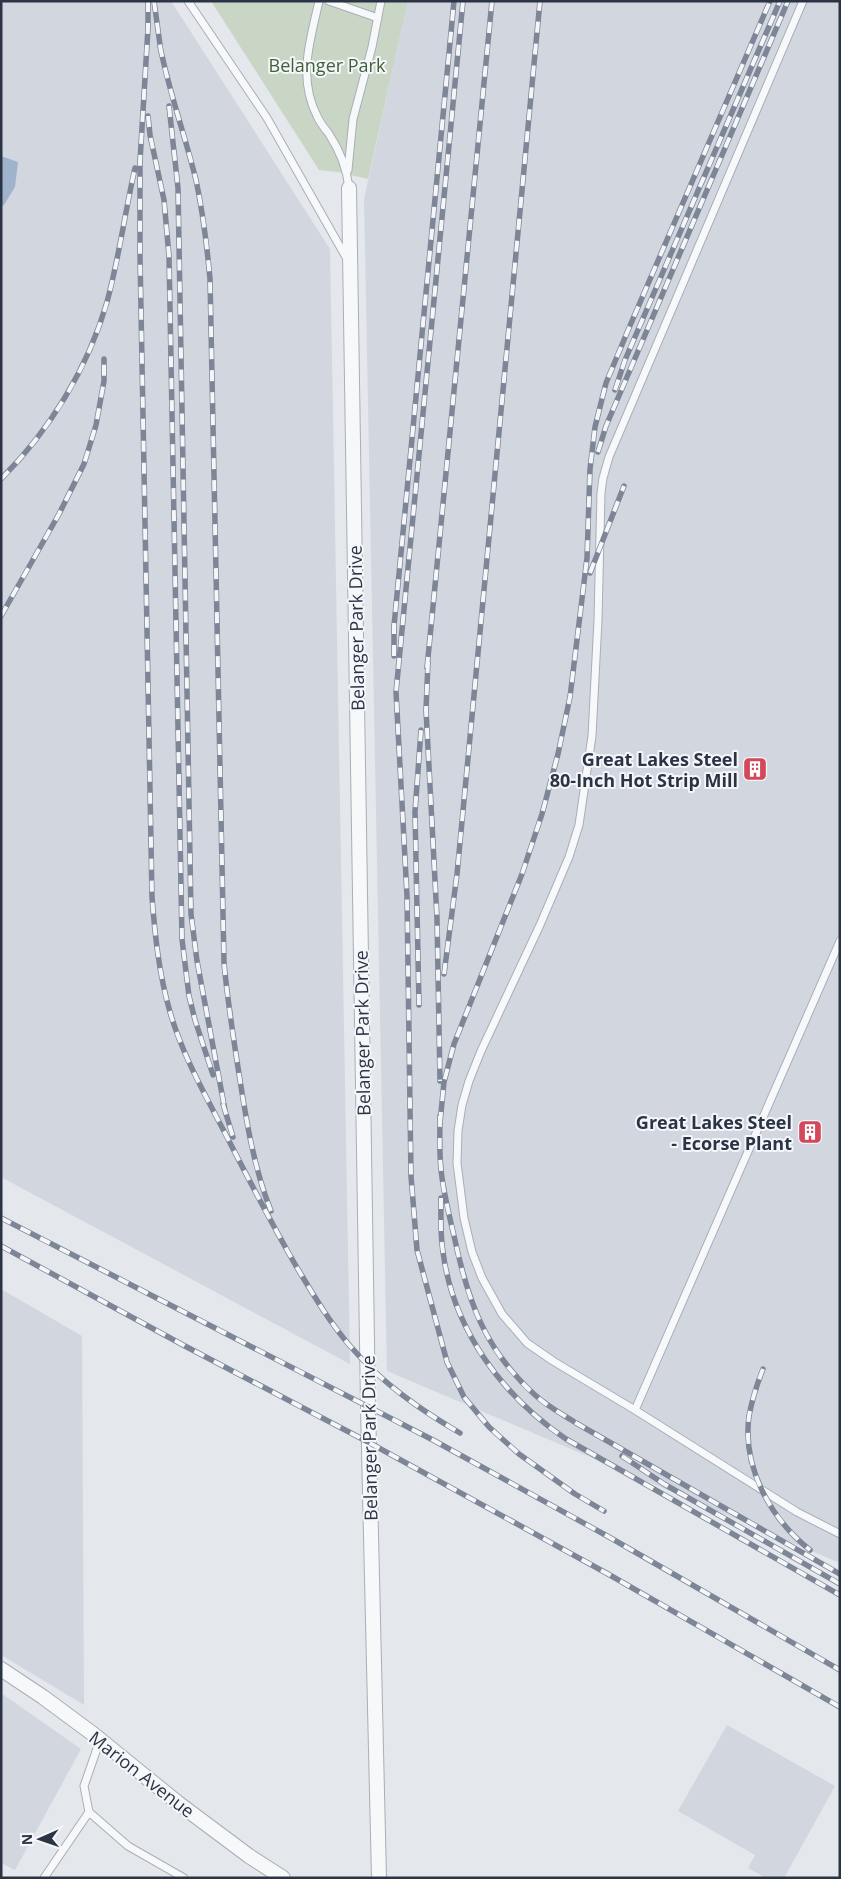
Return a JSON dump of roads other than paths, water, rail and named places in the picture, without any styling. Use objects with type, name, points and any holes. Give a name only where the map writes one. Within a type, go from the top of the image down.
[{"type":"street","name":"Belanger Park Drive","points":[[348,185],[368,1406],[379,1878]]},
{"type":"street","name":"Marion Avenue","points":[[1,1669],[44,1697],[178,1803],[249,1856],[283,1878]]},
{"type":"lane","points":[[188,1],[267,118],[350,264]]},
{"type":"lane","points":[[319,1],[306,66],[306,83],[310,101],[318,119],[338,149],[344,164],[348,185]]},
{"type":"lane","points":[[329,1],[378,18]]},
{"type":"lane","points":[[348,185],[353,119],[381,1]]},
{"type":"lane","points":[[802,1],[609,457],[603,478],[600,519],[592,736],[579,825],[570,857],[469,1081],[462,1105],[458,1131],[457,1163],[464,1218],[472,1252],[482,1278],[502,1314],[527,1343],[553,1361],[798,1512],[840,1534]]},
{"type":"lane","points":[[635,1410],[840,941]]},
{"type":"lane","points":[[100,1740],[84,1786],[89,1812],[128,1846],[184,1878]]},
{"type":"lane","points":[[44,1878],[89,1812]]},
{"type":"water","points":[[1,156],[18,162],[15,187],[1,207]]},
{"type":"railway","points":[[148,1],[140,161],[140,256],[152,897],[156,941],[163,983],[175,1029],[196,1077],[270,1219],[322,1308],[343,1337],[388,1384],[430,1415],[460,1433]]},
{"type":"railway","points":[[154,1],[161,52]]},
{"type":"railway","points":[[394,656],[394,626],[454,1]]},
{"type":"railway","points":[[463,1],[396,692],[407,896],[411,1176],[417,1250],[447,1362],[464,1397],[489,1427],[519,1454],[575,1494],[604,1511]]},
{"type":"railway","points":[[427,668],[492,1]]},
{"type":"railway","points":[[444,974],[457,874],[540,1]]},
{"type":"railway","points":[[440,1123],[444,1082],[454,1044],[522,874],[542,814],[558,754],[570,697],[587,558],[590,469],[595,427],[606,383],[770,1]]},
{"type":"railway","points":[[615,390],[625,360],[780,1]]},
{"type":"railway","points":[[598,452],[606,426],[788,1]]},
{"type":"railway","points":[[160,46],[196,180],[209,267],[224,963],[231,1024],[246,1118],[254,1156],[271,1211]]},
{"type":"railway","points":[[169,106],[178,188],[191,914],[197,961],[225,1110]]},
{"type":"railway","points":[[148,116],[150,135],[164,200],[169,256],[182,939],[189,996],[213,1075]]},
{"type":"railway","points":[[1,479],[36,440],[51,419],[78,374],[89,351],[107,302],[135,168]]},
{"type":"railway","points":[[1,616],[59,514],[84,464],[96,425],[104,381],[104,359]]},
{"type":"railway","points":[[590,573],[624,486]]},
{"type":"railway","points":[[428,662],[426,710],[437,918],[440,1081]]},
{"type":"railway","points":[[419,1005],[415,812],[421,730]]},
{"type":"railway","points":[[223,1104],[233,1137]]},
{"type":"railway","points":[[440,1116],[440,1156],[443,1186],[465,1282],[472,1303],[491,1342],[517,1378],[540,1399],[576,1423],[840,1574]]},
{"type":"railway","points":[[441,1198],[443,1252],[457,1308],[469,1334],[484,1358],[521,1402],[566,1439],[840,1595]]},
{"type":"railway","points":[[1,1218],[433,1440],[609,1537],[840,1670]]},
{"type":"railway","points":[[1,1246],[183,1345],[368,1442],[608,1574],[840,1707]]},
{"type":"railway","points":[[763,1369],[749,1416],[750,1455],[762,1491],[772,1508],[783,1523],[810,1550]]},
{"type":"railway","points":[[622,1456],[664,1484],[840,1584]]},
{"type":"place","name":"Great Lakes Steel 80-Inch Hot Strip Mill","points":[[755,769]]},
{"type":"place","name":"Great Lakes Steel - Ecorse Plant","points":[[810,1132]]},
{"type":"park label","name":"Belanger Park","points":[[327,65]]}]
